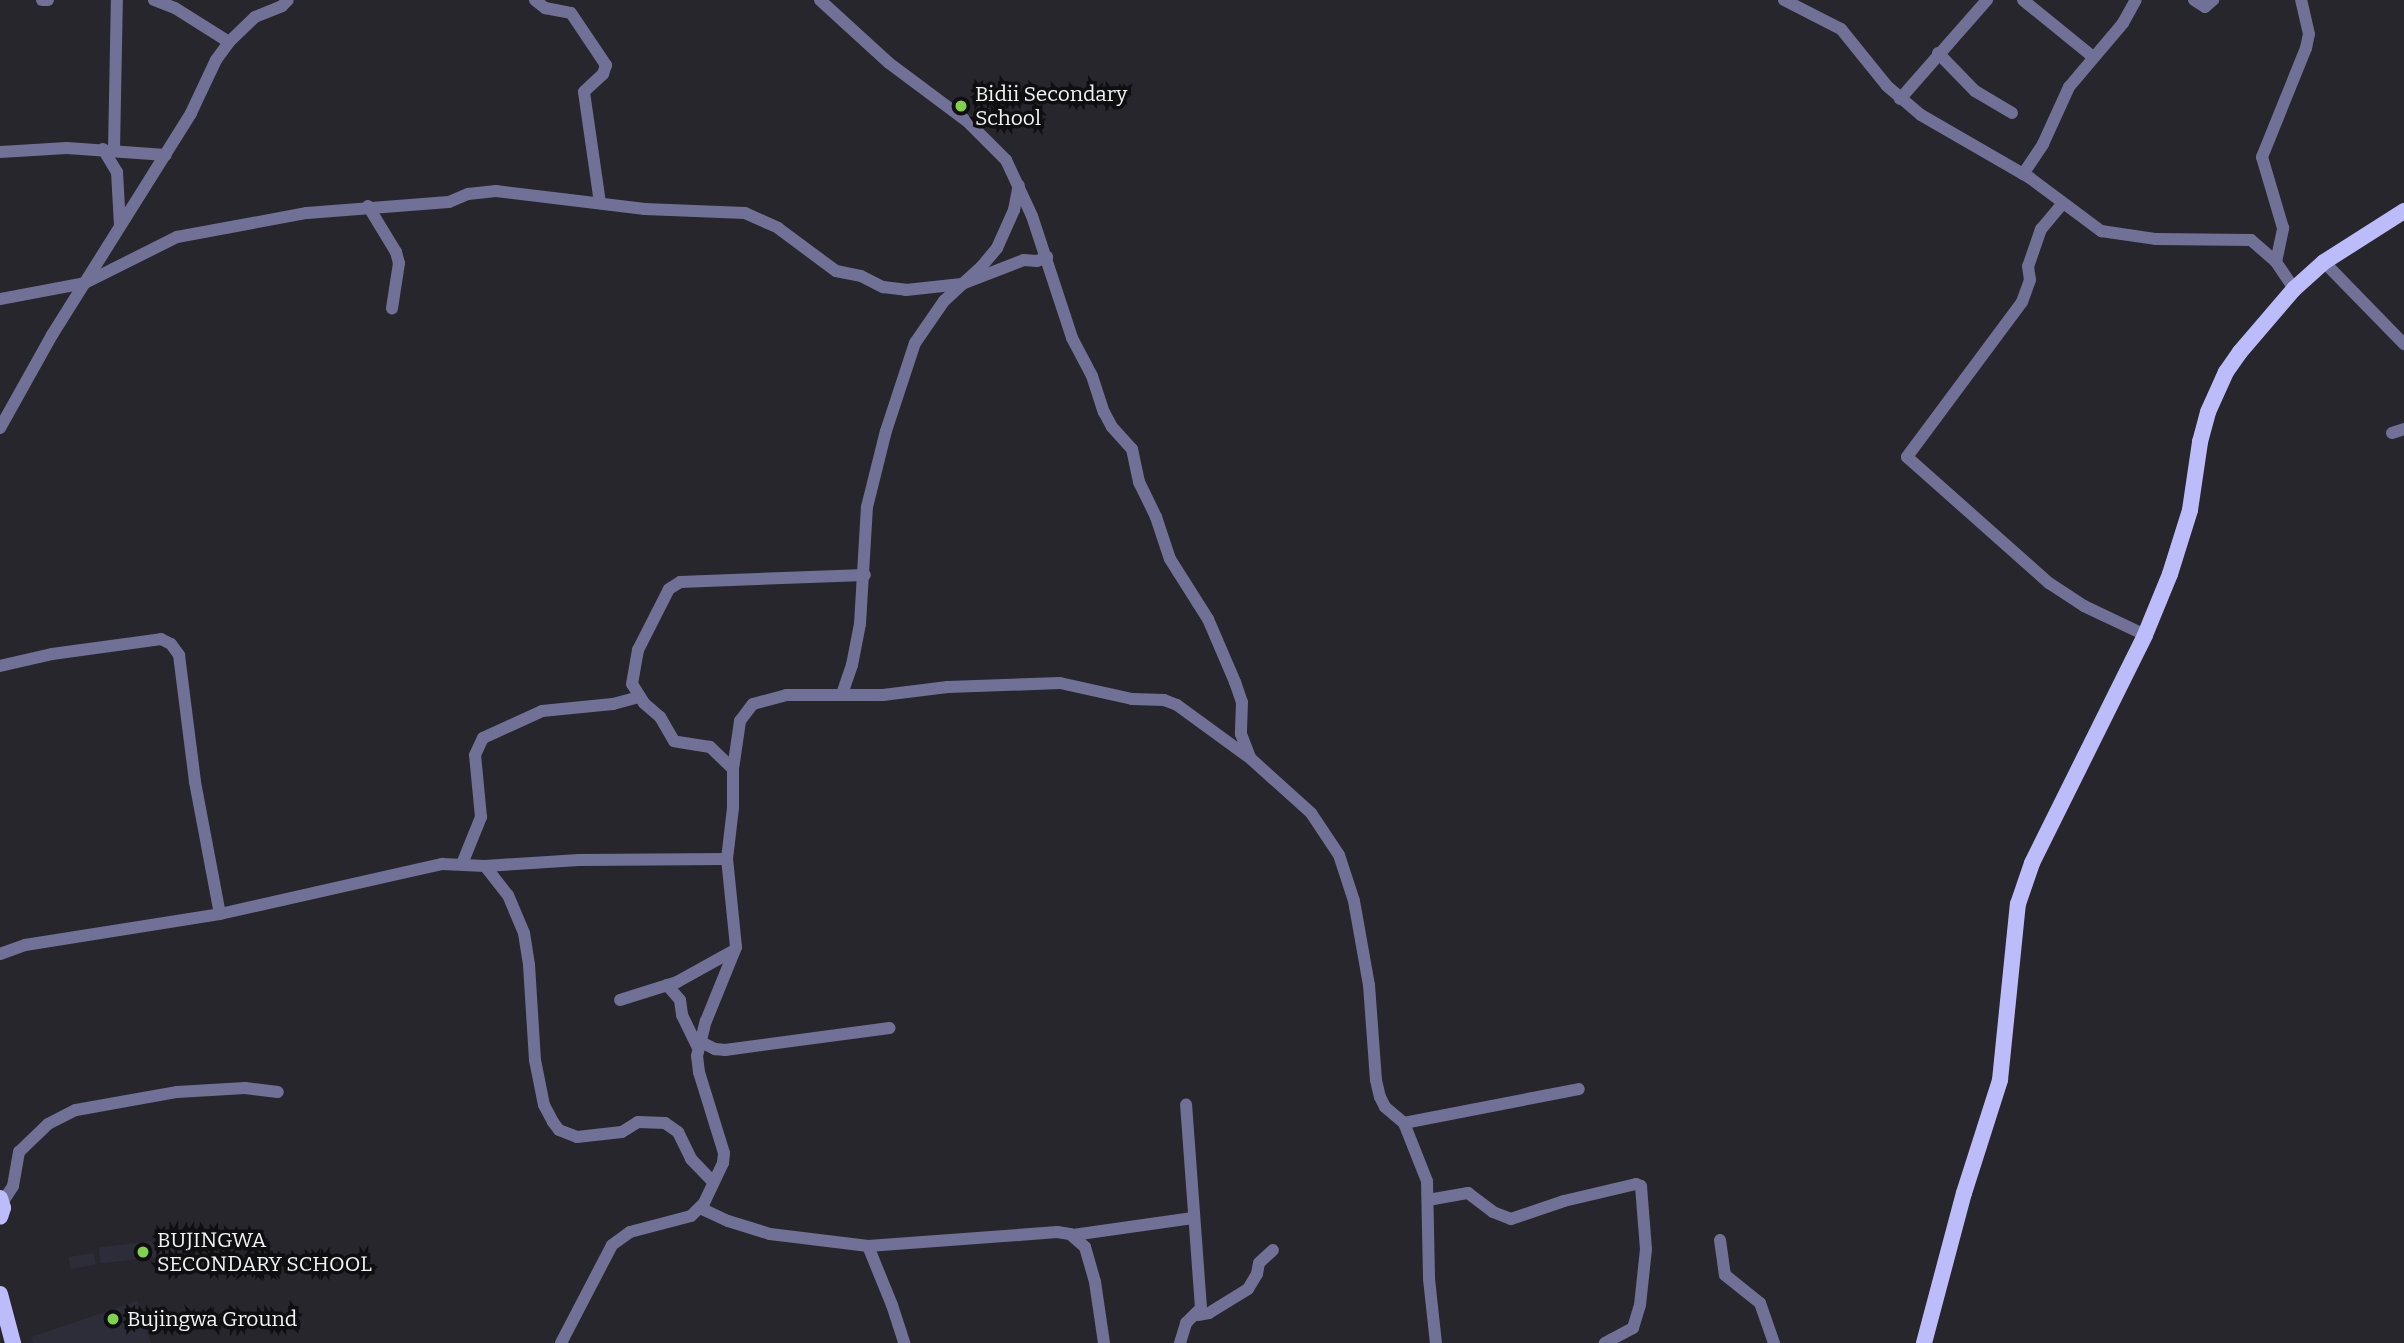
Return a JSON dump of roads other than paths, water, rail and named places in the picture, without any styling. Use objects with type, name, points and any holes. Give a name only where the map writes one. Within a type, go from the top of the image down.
[{"type":"main road","points":[[1924,1343],[1964,1193],[2000,1080],[2018,904],[2032,863],[2146,635],[2180,547],[2208,412],[2226,372],[2294,289],[2324,262],[2404,211]]},
{"type":"main road","points":[[0,1294],[13,1343]]},
{"type":"street","points":[[42,0],[48,0]]},
{"type":"street","points":[[117,0],[108,150],[119,183],[120,227]]},
{"type":"street","points":[[154,0],[175,8],[229,42]]},
{"type":"street","points":[[0,428],[85,283],[166,155],[229,42],[255,18],[282,6],[288,0]]},
{"type":"street","points":[[535,0],[545,8],[570,13],[606,65],[603,74],[584,92],[600,203]]},
{"type":"street","points":[[820,0],[889,64],[988,140],[1006,160],[1047,257],[1072,338],[1092,376],[1104,412],[1112,427],[1132,449],[1139,482],[1170,559],[1208,619],[1235,682],[1242,702],[1241,734],[1250,758]]},
{"type":"street","points":[[1784,0],[1841,29],[1900,99],[1921,115],[2023,174],[2082,219],[2113,234],[2156,239],[2239,238],[2262,247],[2294,289]]},
{"type":"street","points":[[1900,99],[1987,0]]},
{"type":"street","points":[[2022,0],[2092,56]]},
{"type":"street","points":[[2023,174],[2042,144],[2070,87],[2092,56],[2115,33],[2136,0]]},
{"type":"street","points":[[2194,0],[2205,7],[2213,0]]},
{"type":"street","points":[[2276,262],[2283,228],[2262,157],[2306,48],[2309,34],[2301,0]]},
{"type":"street","points":[[1938,53],[1975,91],[2012,113]]},
{"type":"street","points":[[0,152],[108,150],[166,155]]},
{"type":"street","points":[[842,694],[857,643],[867,507],[886,431],[911,354],[934,313],[997,248],[1014,211],[1018,185]]},
{"type":"street","points":[[0,299],[85,283],[177,237],[307,213],[368,206],[449,202],[468,194],[496,191],[702,214],[744,213],[786,233],[836,271],[861,276],[883,287],[906,290],[962,284],[1024,260],[1037,261],[1047,257]]},
{"type":"street","points":[[2063,204],[2041,229],[2028,266],[2030,280],[2022,302],[1907,457],[2049,583],[2084,606],[2146,635]]},
{"type":"street","points":[[368,206],[397,252],[398,272],[392,308]]},
{"type":"street","points":[[2324,262],[2404,344]]},
{"type":"street","points":[[733,769],[710,747],[674,741],[660,717],[640,697],[632,684],[638,650],[665,596],[674,584],[864,575]]},
{"type":"street","points":[[0,666],[52,653],[160,639],[171,643],[179,655],[195,782],[220,914]]},
{"type":"street","points":[[561,1343],[612,1245],[630,1232],[681,1220],[700,1208],[723,1163],[724,1153],[699,1072],[698,1045],[735,950],[727,859],[733,808],[733,769],[740,721],[753,704],[786,695],[883,695],[987,684],[1060,683],[1132,699],[1164,700],[1177,705],[1250,758],[1311,813],[1339,855],[1354,901],[1369,985],[1376,1080],[1385,1107],[1404,1123],[1424,1170],[1429,1200],[1429,1279],[1436,1343]]},
{"type":"street","points":[[462,864],[481,817],[475,755],[483,738],[542,711],[613,704],[640,697]]},
{"type":"street","points":[[0,954],[25,945],[220,914],[442,864],[485,866],[579,860],[727,859]]},
{"type":"street","points":[[485,866],[508,895],[524,933],[529,965],[535,1060],[539,1085],[553,1122],[559,1130],[577,1137],[622,1132],[638,1122],[665,1123],[678,1132],[691,1159],[712,1181]]},
{"type":"street","points":[[620,1000],[701,971],[735,950]]},
{"type":"street","points":[[667,985],[680,1000],[682,1015],[698,1045],[715,1049],[725,1050],[890,1028]]},
{"type":"street","points":[[1,1206],[13,1186],[19,1152],[48,1124],[76,1110],[177,1092],[245,1088],[278,1092]]},
{"type":"street","points":[[1404,1123],[1579,1089]]},
{"type":"street","points":[[1186,1105],[1201,1308],[1198,1315]]},
{"type":"street","points":[[1429,1200],[1468,1193],[1493,1212],[1511,1219],[1564,1201],[1636,1184],[1641,1186],[1646,1249],[1640,1305],[1633,1328],[1605,1343]]},
{"type":"street","points":[[700,1208],[728,1221],[770,1234],[868,1246],[1057,1232],[1073,1236],[1193,1218]]},
{"type":"street","points":[[1073,1236],[1085,1247],[1095,1282],[1104,1343]]},
{"type":"street","points":[[1720,1240],[1725,1275],[1760,1303],[1774,1343]]},
{"type":"street","points":[[868,1246],[904,1343]]},
{"type":"street","points":[[1180,1343],[1186,1323],[1198,1315],[1209,1313],[1248,1289],[1257,1274],[1259,1263],[1273,1250]]},
{"type":"place","name":"Bidii Secondary School","points":[[961,106]]},
{"type":"place","name":"BUJINGWA SECONDARY SCHOOL","points":[[143,1252]]},
{"type":"place","name":"Bujingwa Ground","points":[[113,1319]]}]
